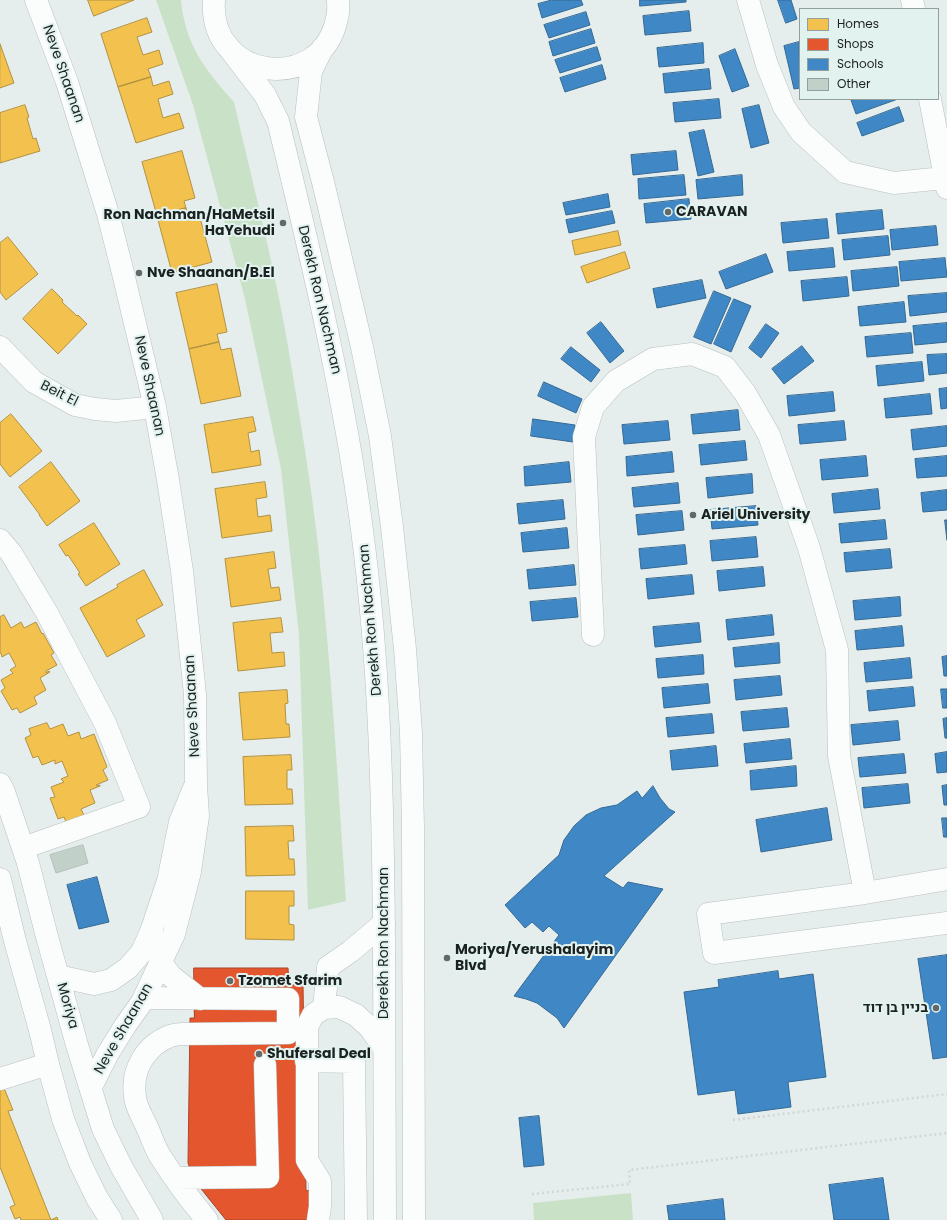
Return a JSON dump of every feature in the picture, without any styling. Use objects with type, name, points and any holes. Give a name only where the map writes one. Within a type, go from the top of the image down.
[{"type":"main road","name":"Neve Shaanan","points":[[36,0],[67,82],[108,214],[155,406],[182,572],[195,694],[196,785],[198,816],[190,872],[174,934],[144,998],[107,1055],[91,1087]]},
{"type":"main road","points":[[214,4],[217,29],[226,44],[244,60],[255,66],[273,70],[291,68],[308,61],[322,49],[332,34],[338,9],[350,0]]},
{"type":"main road","points":[[748,0],[767,66],[784,107],[801,132],[845,172],[894,183],[946,183],[930,100]]},
{"type":"main road","name":"Derekh Ron Nachman","points":[[226,44],[265,94],[278,121],[326,323],[349,444],[362,530],[375,652],[380,729],[384,923],[385,1220]]},
{"type":"main road","name":"Derekh Ron Nachman","points":[[322,49],[311,71],[306,117],[324,186],[362,348],[380,436],[392,527],[405,649],[411,733],[414,1220]]},
{"type":"main road","name":"Beit El","points":[[0,347],[34,382],[75,405],[116,411],[155,406]]},
{"type":"main road","points":[[593,635],[584,437],[593,407],[616,381],[654,359],[692,354],[725,367],[745,394],[769,435],[809,548],[837,650],[839,756],[865,893]]},
{"type":"main road","points":[[0,540],[11,553],[47,613],[105,723],[139,808],[23,848]]},
{"type":"main road","name":"Moriya","points":[[0,784],[23,848],[77,1045],[104,1129],[121,1166],[152,1220]]},
{"type":"main road","name":"Neve Shaanan","points":[[58,976],[94,984],[111,980],[128,968],[142,952],[152,929],[168,881],[180,822],[196,785]]},
{"type":"main road","points":[[947,879],[865,893],[708,914],[714,953],[947,922]]},
{"type":"main road","points":[[1,886],[63,1119],[80,1163],[96,1198],[111,1220]]},
{"type":"main road","points":[[324,1008],[328,967],[351,951],[384,923]]},
{"type":"main road","points":[[161,963],[171,976],[200,998]]},
{"type":"main road","points":[[144,998],[288,999],[288,1033],[182,1034],[170,1036],[154,1046],[145,1054],[139,1064],[134,1085],[135,1098],[160,1155],[188,1197],[207,1220]]},
{"type":"main road","points":[[318,1220],[320,1181],[307,1160],[307,1027],[313,1015],[324,1008],[339,1007],[356,1015],[370,1028],[384,1048]]},
{"type":"main road","points":[[306,1061],[354,1062],[356,1220]]},
{"type":"main road","points":[[0,1079],[48,1064]]},
{"type":"main road","points":[[175,1178],[268,1177],[265,1065]]},
{"type":"path","points":[[733,1120],[947,1094]]},
{"type":"path","points":[[532,1194],[630,1184],[629,1170],[947,1133]]},
{"type":"green space","points":[[156,0],[181,0],[187,30],[198,56],[214,79],[234,102],[272,265],[291,364],[312,499],[323,589],[346,901],[308,910],[299,635],[281,469],[245,299],[193,105]]},
{"type":"green space","points":[[631,1193],[633,1220],[534,1220],[533,1203]]},
{"type":"building: Homes","points":[[88,0],[134,0],[94,16]]},
{"type":"building: Homes","points":[[147,18],[152,32],[137,37],[143,55],[159,50],[163,64],[148,69],[151,77],[118,87],[101,34]]},
{"type":"building: Homes","points":[[0,44],[14,83],[0,88]]},
{"type":"building: Homes","points":[[151,77],[153,86],[169,81],[173,94],[158,99],[163,118],[179,113],[184,128],[136,143],[118,87]]},
{"type":"building: Homes","points":[[25,105],[33,139],[36,138],[40,151],[0,163],[0,113]]},
{"type":"building: Homes","points":[[182,151],[195,198],[184,201],[186,208],[157,216],[142,162]]},
{"type":"building: Homes","points":[[186,208],[189,218],[199,214],[212,262],[172,273],[157,216]]},
{"type":"building: Homes","points":[[618,231],[621,245],[575,255],[572,241]]},
{"type":"building: Homes","points":[[8,237],[38,274],[6,300],[0,292],[0,243]]},
{"type":"building: Homes","points":[[625,252],[630,268],[587,283],[581,267]]},
{"type":"building: Homes","points":[[217,284],[227,332],[217,334],[219,342],[189,349],[176,293]]},
{"type":"building: Homes","points":[[52,289],[63,300],[62,302],[87,324],[58,354],[23,319]]},
{"type":"building: Homes","points":[[219,342],[221,350],[231,348],[241,396],[201,404],[189,349]]},
{"type":"building: Homes","points":[[11,414],[42,451],[10,477],[0,464],[0,423]]},
{"type":"building: Homes","points":[[253,417],[256,431],[248,433],[251,452],[259,450],[261,465],[212,473],[204,425]]},
{"type":"building: Homes","points":[[51,462],[80,501],[47,526],[19,487]]},
{"type":"building: Homes","points":[[265,482],[267,497],[256,499],[258,517],[270,515],[272,531],[222,538],[215,489]]},
{"type":"building: Homes","points":[[94,523],[120,564],[86,586],[78,574],[80,573],[59,545]]},
{"type":"building: Homes","points":[[274,552],[276,568],[268,569],[271,588],[279,587],[281,600],[231,607],[225,559]]},
{"type":"building: Homes","points":[[144,570],[163,605],[136,620],[145,636],[107,657],[80,608],[118,587],[117,585]]},
{"type":"building: Homes","points":[[4,615],[11,628],[21,622],[24,628],[36,622],[54,653],[51,655],[57,665],[46,671],[46,673],[49,671],[50,672],[40,678],[46,690],[34,697],[37,704],[20,713],[17,708],[12,710],[1,691],[5,688],[1,680],[13,673],[10,670],[16,666],[9,653],[2,657],[0,653],[0,617]]},
{"type":"building: Homes","points":[[281,618],[283,632],[270,633],[272,653],[284,652],[285,666],[238,671],[233,623]]},
{"type":"building: Homes","points":[[287,690],[288,703],[285,704],[286,724],[289,724],[290,737],[243,740],[239,693]]},
{"type":"building: Homes","points":[[47,723],[50,729],[63,724],[68,736],[79,732],[81,739],[94,734],[107,767],[103,770],[108,780],[96,785],[100,786],[90,790],[95,803],[81,809],[84,815],[66,822],[64,817],[58,819],[50,798],[55,797],[51,787],[64,782],[61,779],[68,776],[62,761],[55,764],[55,760],[42,765],[38,756],[33,758],[25,738],[31,735],[29,729]]},
{"type":"building: Homes","points":[[291,755],[292,770],[287,770],[287,789],[292,789],[293,804],[245,805],[243,757]]},
{"type":"building: Homes","points":[[293,826],[294,841],[288,841],[289,859],[294,859],[295,875],[246,876],[245,827]]},
{"type":"building: Homes","points":[[246,891],[294,891],[294,906],[289,906],[289,924],[294,925],[294,940],[246,939]]},
{"type":"building: Homes","points":[[4,1088],[13,1110],[8,1111],[51,1220],[21,1220],[20,1217],[15,1219],[10,1207],[15,1205],[0,1167],[0,1089]]},
{"type":"building: Homes","points":[[57,1217],[58,1220],[51,1220]]},
{"type":"building: Shops","points":[[194,968],[288,968],[289,985],[303,984],[306,1191],[310,1190],[310,1220],[226,1220],[194,1180],[188,1163],[190,1018],[194,1018]]},
{"type":"building: Schools","points":[[552,0],[581,0],[583,5],[542,18],[538,4]]},
{"type":"building: Schools","points":[[640,0],[686,0],[686,2],[640,6]]},
{"type":"building: Schools","points":[[778,0],[791,0],[797,19],[786,23]]},
{"type":"building: Schools","points":[[689,11],[691,31],[645,35],[643,16]]},
{"type":"building: Schools","points":[[586,12],[590,25],[549,38],[544,25]]},
{"type":"building: Schools","points":[[591,29],[595,43],[553,56],[549,42]]},
{"type":"building: Schools","points":[[799,42],[799,88],[794,89],[784,46]]},
{"type":"building: Schools","points":[[703,43],[704,63],[659,67],[657,48]]},
{"type":"building: Schools","points":[[597,47],[601,60],[560,73],[555,60]]},
{"type":"building: Schools","points":[[735,49],[749,86],[732,92],[719,56]]},
{"type":"building: Schools","points":[[602,65],[606,79],[565,92],[560,78]]},
{"type":"building: Schools","points":[[709,69],[711,89],[665,93],[663,74]]},
{"type":"building: Schools","points":[[719,99],[721,118],[675,122],[673,103]]},
{"type":"building: Schools","points":[[851,100],[895,100],[856,114]]},
{"type":"building: Schools","points":[[759,105],[769,143],[751,148],[742,109]]},
{"type":"building: Schools","points":[[899,107],[904,121],[862,136],[857,123]]},
{"type":"building: Schools","points":[[704,130],[714,172],[698,176],[689,133]]},
{"type":"building: Schools","points":[[676,151],[678,170],[633,175],[631,155]]},
{"type":"building: Schools","points":[[684,175],[686,195],[639,199],[638,179]]},
{"type":"building: Schools","points":[[742,175],[743,195],[698,199],[696,180]]},
{"type":"building: Schools","points":[[608,194],[610,207],[566,215],[563,203]]},
{"type":"building: Schools","name":"CARAVAN","points":[[689,199],[691,219],[646,223],[644,204]]},
{"type":"building: Schools","points":[[882,210],[884,229],[838,234],[836,214]]},
{"type":"building: Schools","points":[[612,211],[615,223],[569,233],[566,220]]},
{"type":"building: Schools","points":[[827,219],[829,238],[783,243],[781,223]]},
{"type":"building: Schools","points":[[936,226],[938,245],[892,250],[890,230]]},
{"type":"building: Schools","points":[[888,236],[890,255],[844,260],[842,240]]},
{"type":"building: Schools","points":[[833,248],[835,267],[789,271],[787,252]]},
{"type":"building: Schools","points":[[766,254],[773,272],[726,289],[719,272]]},
{"type":"building: Schools","points":[[945,258],[947,277],[901,281],[899,262]]},
{"type":"building: Schools","points":[[897,267],[899,286],[853,291],[851,271]]},
{"type":"building: Schools","points":[[847,277],[849,296],[803,301],[801,281]]},
{"type":"building: Schools","points":[[702,280],[706,298],[657,308],[653,289]]},
{"type":"building: Schools","points":[[714,291],[731,298],[711,344],[694,337]]},
{"type":"building: Schools","points":[[947,293],[947,312],[910,316],[908,296]]},
{"type":"building: Schools","points":[[734,299],[751,306],[731,352],[714,344]]},
{"type":"building: Schools","points":[[904,302],[906,322],[860,326],[858,307]]},
{"type":"building: Schools","points":[[601,322],[624,351],[610,363],[587,333]]},
{"type":"building: Schools","points":[[947,323],[947,342],[915,345],[913,326]]},
{"type":"building: Schools","points":[[766,324],[779,333],[761,358],[749,348]]},
{"type":"building: Schools","points":[[911,333],[913,353],[867,357],[865,337]]},
{"type":"building: Schools","points":[[802,346],[814,361],[784,384],[772,369]]},
{"type":"building: Schools","points":[[571,347],[600,370],[591,382],[561,359]]},
{"type":"building: Schools","points":[[947,354],[947,373],[929,375],[927,355]]},
{"type":"building: Schools","points":[[922,362],[924,381],[878,386],[876,366]]},
{"type":"building: Schools","points":[[544,382],[582,399],[576,413],[538,396]]},
{"type":"building: Schools","points":[[947,388],[947,408],[941,409],[939,389]]},
{"type":"building: Schools","points":[[833,392],[835,411],[789,416],[787,396]]},
{"type":"building: Schools","points":[[930,394],[932,414],[886,418],[884,399]]},
{"type":"building: Schools","points":[[738,410],[740,430],[693,434],[691,415]]},
{"type":"building: Schools","points":[[533,419],[575,425],[573,442],[531,436]]},
{"type":"building: Schools","points":[[668,421],[670,440],[624,444],[622,425]]},
{"type":"building: Schools","points":[[844,421],[846,440],[800,444],[798,425]]},
{"type":"building: Schools","points":[[947,426],[947,446],[913,450],[911,430]]},
{"type":"building: Schools","points":[[745,441],[747,460],[701,465],[699,445]]},
{"type":"building: Schools","points":[[672,452],[674,472],[627,476],[626,457]]},
{"type":"building: Schools","points":[[866,456],[868,476],[822,480],[820,460]]},
{"type":"building: Schools","points":[[947,456],[947,476],[917,478],[915,459]]},
{"type":"building: Schools","points":[[569,462],[571,482],[525,486],[524,467]]},
{"type":"building: Schools","points":[[752,474],[753,493],[708,498],[706,478]]},
{"type":"building: Schools","points":[[678,483],[680,503],[634,507],[632,488]]},
{"type":"building: Schools","points":[[878,489],[880,509],[834,513],[832,494]]},
{"type":"building: Schools","points":[[947,490],[947,510],[923,512],[921,493]]},
{"type":"building: Schools","points":[[563,500],[565,519],[519,524],[517,504]]},
{"type":"building: Schools","points":[[756,506],[758,525],[712,529],[710,510]]},
{"type":"building: Schools","points":[[682,511],[684,530],[638,535],[636,515]]},
{"type":"building: Schools","points":[[885,520],[887,539],[841,543],[839,524]]},
{"type":"building: Schools","points":[[945,520],[947,520],[947,540]]},
{"type":"building: Schools","points":[[567,528],[569,548],[523,552],[521,533]]},
{"type":"building: Schools","points":[[756,537],[758,557],[712,561],[710,541]]},
{"type":"building: Schools","points":[[685,545],[687,564],[641,569],[639,549]]},
{"type":"building: Schools","points":[[890,549],[892,568],[846,572],[844,553]]},
{"type":"building: Schools","points":[[574,565],[576,585],[529,589],[527,570]]},
{"type":"building: Schools","points":[[763,567],[765,586],[719,591],[717,571]]},
{"type":"building: Schools","points":[[692,575],[694,594],[648,599],[646,579]]},
{"type":"building: Schools","points":[[900,597],[901,616],[855,620],[853,601]]},
{"type":"building: Schools","points":[[576,598],[578,617],[532,621],[530,602]]},
{"type":"building: Schools","points":[[772,615],[774,635],[728,640],[726,620]]},
{"type":"building: Schools","points":[[699,623],[701,642],[655,647],[653,627]]},
{"type":"building: Schools","points":[[902,626],[904,646],[857,650],[855,631]]},
{"type":"building: Schools","points":[[779,643],[780,663],[735,667],[733,648]]},
{"type":"building: Schools","points":[[703,655],[704,674],[658,678],[656,659]]},
{"type":"building: Schools","points":[[947,656],[947,676],[944,676],[942,657]]},
{"type":"building: Schools","points":[[910,658],[912,678],[866,682],[864,663]]},
{"type":"building: Schools","points":[[780,676],[782,695],[736,700],[734,680]]},
{"type":"building: Schools","points":[[708,684],[710,703],[664,708],[662,688]]},
{"type":"building: Schools","points":[[913,687],[915,706],[869,711],[867,691]]},
{"type":"building: Schools","points":[[941,689],[947,689],[947,708],[943,708]]},
{"type":"building: Schools","points":[[787,708],[789,727],[743,731],[741,712]]},
{"type":"building: Schools","points":[[712,714],[714,733],[668,737],[666,718]]},
{"type":"building: Schools","points":[[947,718],[947,738],[945,738],[943,719]]},
{"type":"building: Schools","points":[[898,721],[900,740],[853,745],[851,725]]},
{"type":"building: Schools","points":[[790,739],[792,759],[746,763],[744,744]]},
{"type":"building: Schools","points":[[716,746],[718,766],[672,770],[670,751]]},
{"type":"building: Schools","points":[[947,752],[947,772],[937,773],[935,754]]},
{"type":"building: Schools","points":[[904,754],[906,773],[860,777],[858,758]]},
{"type":"building: Schools","points":[[796,766],[797,786],[751,790],[750,771]]},
{"type":"building: Schools","points":[[908,784],[910,803],[864,808],[862,788]]},
{"type":"building: Schools","points":[[947,785],[947,805],[944,805],[942,786]]},
{"type":"building: Schools","points":[[653,786],[669,809],[675,812],[604,876],[623,888],[628,882],[663,889],[564,1028],[557,1018],[537,1003],[514,996],[559,935],[549,926],[543,932],[532,922],[525,928],[505,905],[559,855],[564,840],[574,826],[586,815],[601,808],[617,805],[637,791],[642,798]]},
{"type":"building: Schools","points":[[827,808],[832,840],[761,852],[756,820]]},
{"type":"building: Schools","points":[[942,818],[947,818],[947,837],[944,837]]},
{"type":"building: Schools","points":[[97,877],[109,922],[79,929],[67,885]]},
{"type":"building: Schools","name":"בניין בן דוד","points":[[947,955],[947,1057],[933,1059],[918,959]]},
{"type":"building: Schools","points":[[778,971],[779,979],[813,974],[826,1077],[788,1082],[791,1107],[738,1114],[735,1090],[698,1095],[684,992],[719,987],[718,980]]},
{"type":"building: Schools","points":[[539,1116],[544,1165],[524,1167],[519,1118]]},
{"type":"building: Schools","points":[[883,1178],[889,1220],[834,1220],[829,1185]]},
{"type":"building: Schools","points":[[723,1199],[725,1220],[669,1220],[667,1206]]},
{"type":"building: Other","points":[[83,845],[88,863],[56,873],[50,855]]},
{"type":"place","name":"CARAVAN","points":[[668,212]]},
{"type":"place","name":"Ron Nachman/HaMetsil HaYehudi","points":[[283,223]]},
{"type":"place","name":"Nve Shaanan/B.El","points":[[139,273]]},
{"type":"place","name":"Ariel University","points":[[693,515]]},
{"type":"place","name":"Moriya/Yerushalayim Blvd","points":[[447,958]]},
{"type":"place","name":"Tzomet Sfarim","points":[[230,981]]},
{"type":"place","name":"בניין בן דוד","points":[[936,1008]]},
{"type":"place","name":"Shufersal Deal","points":[[259,1054]]}]
